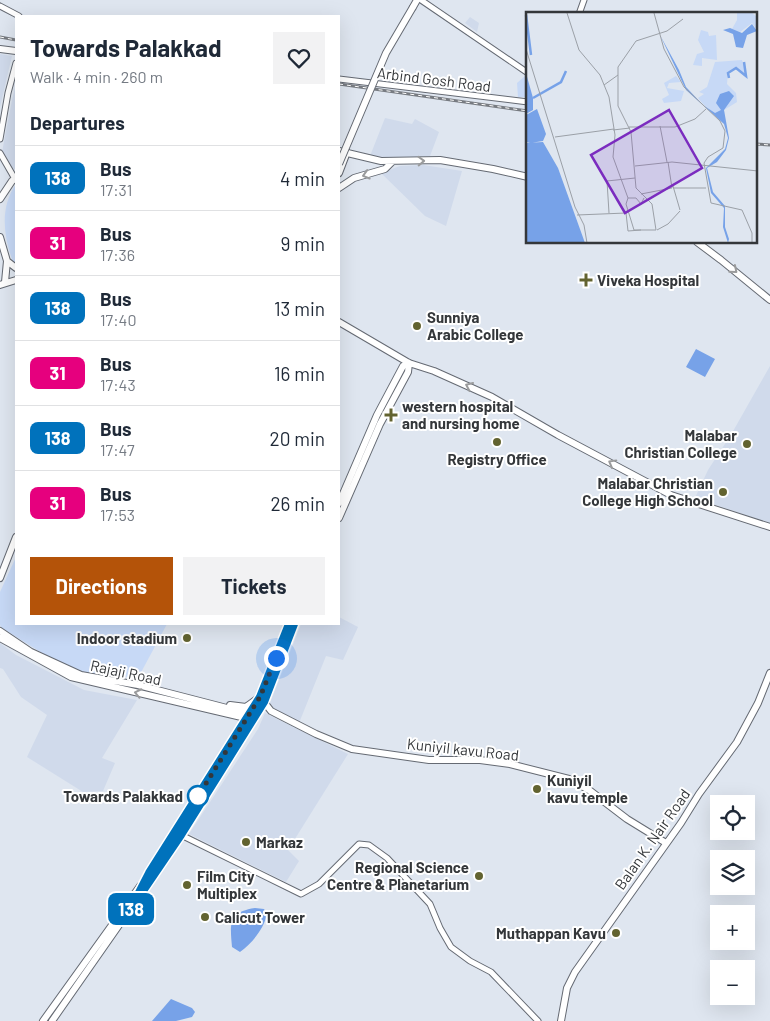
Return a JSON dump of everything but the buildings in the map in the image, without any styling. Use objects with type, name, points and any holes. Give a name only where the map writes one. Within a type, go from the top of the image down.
[{"type":"main road","points":[[340,162],[386,53],[417,0]]},
{"type":"main road","points":[[0,49],[15,52]]},
{"type":"main road","points":[[340,151],[392,162],[440,160],[493,169],[526,177]]},
{"type":"main road","points":[[340,170],[347,152]]},
{"type":"main road","points":[[340,187],[354,178],[385,168],[392,162]]},
{"type":"main road","points":[[0,199],[15,179]]},
{"type":"main road","points":[[0,237],[7,260],[2,284],[15,280]]},
{"type":"main road","points":[[700,244],[770,300]]},
{"type":"main road","points":[[7,260],[15,267]]},
{"type":"main road","points":[[340,323],[409,363],[434,371],[492,397],[558,435],[671,495],[770,527]]},
{"type":"main road","points":[[340,515],[377,415],[403,366],[409,363]]},
{"type":"main road","points":[[340,501],[353,476]]},
{"type":"main road","points":[[0,578],[15,540]]},
{"type":"main road","points":[[0,638],[70,677],[213,707],[246,707],[262,700],[289,625]]},
{"type":"main road","points":[[43,1021],[181,835],[262,700],[294,625]]},
{"type":"main road","name":"Rajaji Road","points":[[0,631],[31,652],[81,675],[138,685],[250,718]]},
{"type":"main road","name":"Balan K. Nair Road","points":[[561,1021],[568,988],[575,972],[666,843],[698,794],[737,742],[758,703],[770,673]]},
{"type":"main road","name":"Kuniyil kavu Road","points":[[262,700],[271,711],[328,740],[352,749],[429,760],[480,760],[510,764],[569,779],[589,790],[627,819],[666,843]]},
{"type":"main road","points":[[213,707],[236,721],[238,729],[233,740]]},
{"type":"main road","points":[[52,1021],[130,910],[233,740],[250,718]]},
{"type":"main road","points":[[56,1021],[149,888],[152,874]]},
{"type":"street","points":[[421,0],[526,72]]},
{"type":"street","points":[[580,12],[584,0]]},
{"type":"street","points":[[0,6],[17,15]]},
{"type":"street","points":[[0,140],[8,93],[15,67]]},
{"type":"street","name":"Arbind Gosh Road","points":[[340,79],[526,102]]},
{"type":"street","points":[[0,153],[15,176]]},
{"type":"street","points":[[181,835],[301,894],[319,884],[360,844],[369,845],[387,858],[430,904],[440,928],[451,947],[470,961],[491,972],[538,1021]]},
{"type":"shaded area","points":[[470,17],[479,23],[477,32],[465,23]]},
{"type":"shaded area","points":[[0,54],[12,56],[0,107]]},
{"type":"shaded area","points":[[526,76],[526,97],[518,97],[517,83]]},
{"type":"shaded area","points":[[15,88],[15,170],[12,168],[2,152]]},
{"type":"shaded area","points":[[385,118],[412,124],[415,119],[439,132],[430,156],[392,159],[370,156]]},
{"type":"shaded area","points":[[423,165],[462,171],[446,226],[425,216],[381,173],[400,166]]},
{"type":"shaded area","points":[[15,186],[15,263],[5,232],[5,212]]},
{"type":"shaded area","name":"Malabar Christian College","points":[[770,366],[770,523],[695,498],[708,470],[732,433]]},
{"type":"shaded area","points":[[15,559],[15,625],[166,625],[138,678],[81,672],[66,668],[2,628],[0,625],[0,592]]},
{"type":"shaded area","points":[[340,618],[358,627],[343,660],[326,656],[299,723],[276,711],[270,703],[301,625],[340,625]]},
{"type":"shaded area","points":[[0,643],[16,655],[84,690],[137,700],[102,758],[115,763],[103,791],[83,792],[27,757],[47,715],[21,697],[3,669],[0,668]]},
{"type":"shaded area","points":[[265,713],[348,754],[288,850],[299,861],[286,882],[189,834],[258,729]]},
{"type":"water","points":[[696,349],[715,359],[705,377],[686,367]]},
{"type":"water","points":[[255,908],[264,909],[267,914],[265,920],[257,935],[240,952],[232,947],[231,926],[233,920],[240,913]]},
{"type":"water","points":[[171,999],[192,1008],[195,1012],[192,1017],[176,1021],[152,1021]]},
{"type":"railway","points":[[0,37],[15,40]]},
{"type":"railway","points":[[340,84],[526,111]]},
{"type":"railway","points":[[758,144],[770,145]]},
{"type":"bus line","name":"138","points":[[289,625],[260,697],[149,873],[130,910],[234,753],[264,702],[294,625]]},
{"type":"place","name":"Viveka Hospital","points":[[586,280]]},
{"type":"place","name":"Sunniya Arabic College","points":[[417,326]]},
{"type":"place","name":"western hospital and nursing home","points":[[391,415]]},
{"type":"place","name":"Registry Office","points":[[497,442]]},
{"type":"place","name":"Malabar Christian College","points":[[747,444]]},
{"type":"place","name":"Malabar Christian College High School","points":[[723,492]]},
{"type":"place","name":"Indoor stadium","points":[[187,638]]},
{"type":"place","name":"Kuniyil kavu temple","points":[[537,789]]},
{"type":"place","name":"Towards Palakkad","points":[[198,796]]},
{"type":"place","name":"Markaz","points":[[246,842]]},
{"type":"place","name":"Regional Science Centre & Planetarium","points":[[479,876]]},
{"type":"place","name":"Film City Multiplex","points":[[187,885]]},
{"type":"place","name":"Calicut Tower","points":[[205,917]]},
{"type":"place","name":"Muthappan Kavu","points":[[616,933]]},
{"type":"route","points":[[198,796],[195,801],[260,697],[276,658]]}]
